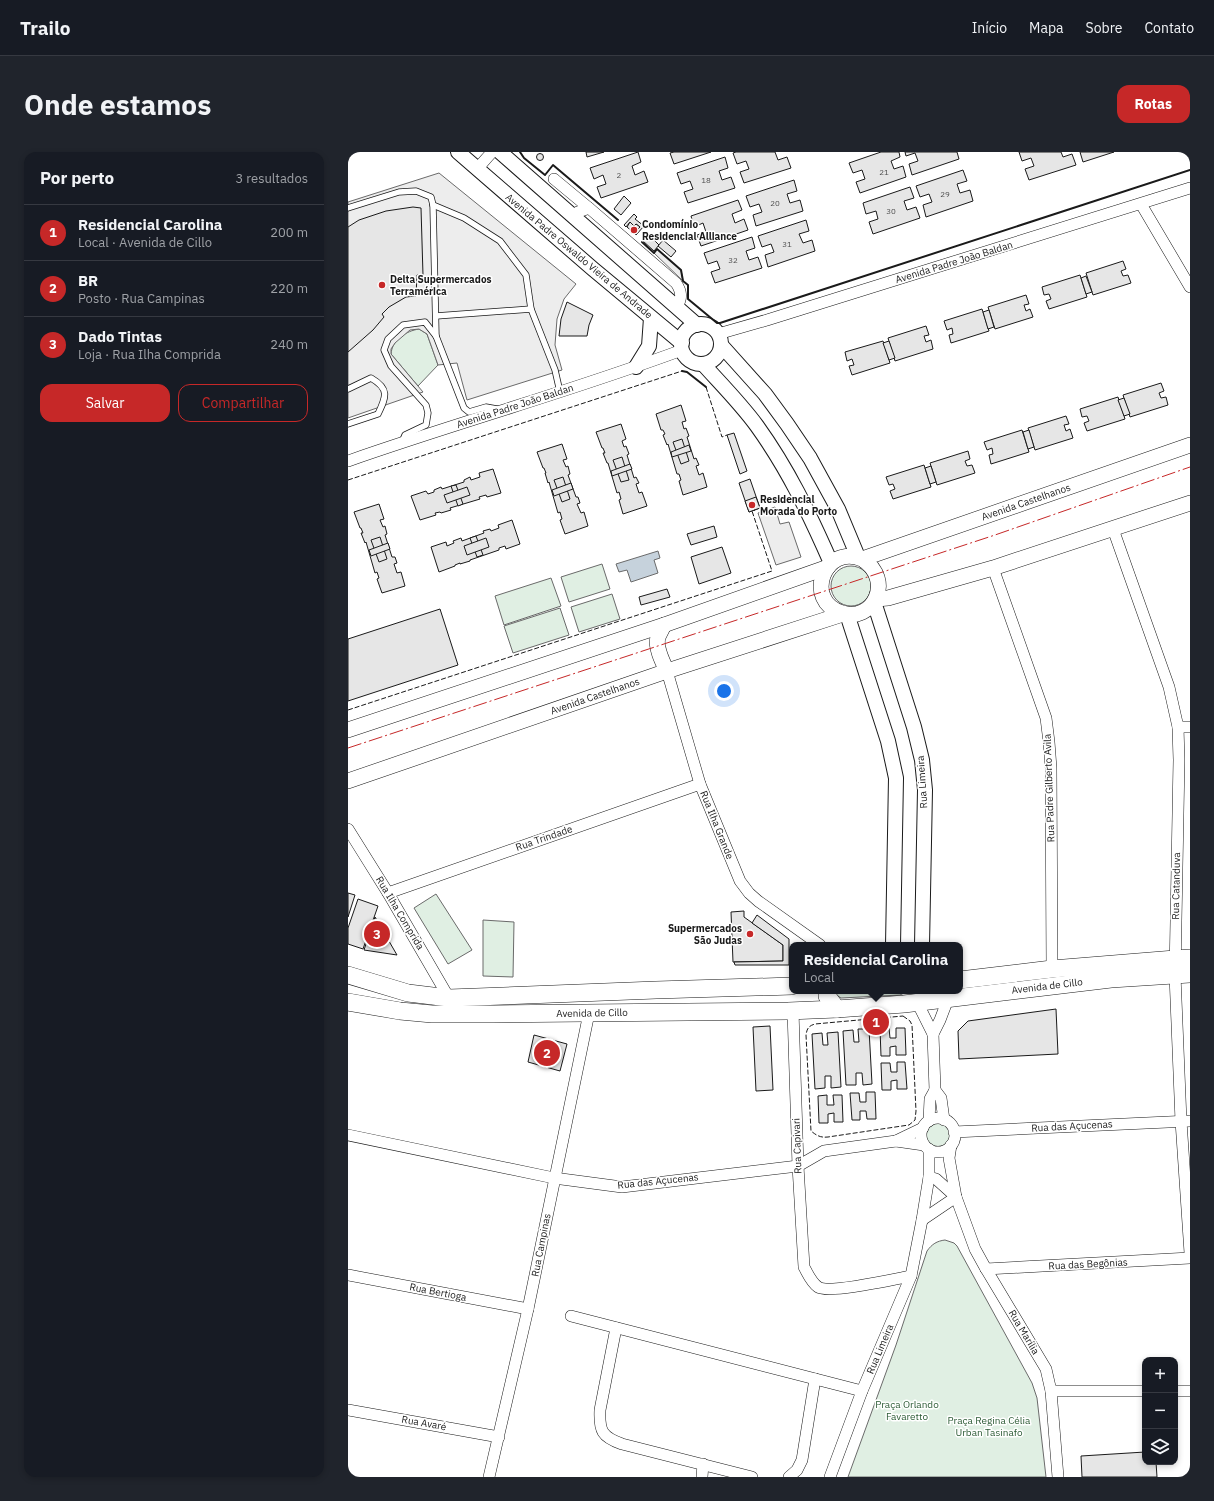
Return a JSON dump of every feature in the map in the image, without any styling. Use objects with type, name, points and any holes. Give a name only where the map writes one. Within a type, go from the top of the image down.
[{"type":"main road","name":"Avenida Castelhanos","points":[[348,730],[664,625],[829,565],[844,557],[860,558],[1190,445]]},
{"type":"main road","name":"Avenida Castelhanos","points":[[348,781],[666,671],[845,614],[860,613],[868,609],[875,601],[994,568],[1190,503]]},
{"type":"main road","points":[[860,558],[870,564],[878,579],[879,587],[875,601]]},
{"type":"main road","points":[[829,565],[821,581],[821,590],[824,599],[829,605],[834,610],[845,614]]},
{"type":"main road","points":[[664,625],[658,638],[658,644],[666,671]]},
{"type":"main road","name":"Avenida de Cillo","points":[[963,980],[1052,969],[1183,966]]},
{"type":"main road","name":"Avenida de Cillo","points":[[348,1002],[400,1011],[432,1014],[793,1011],[837,1009],[912,999],[948,999],[1090,981],[1183,966]]},
{"type":"main road","name":"Avenida de Cillo","points":[[348,975],[408,993],[449,998],[789,986]]},
{"type":"main road","points":[[348,992],[354,987],[361,986],[408,993]]},
{"type":"main road","points":[[827,994],[837,1009]]},
{"type":"street","points":[[477,169],[492,152]]},
{"type":"street","points":[[500,152],[697,325]]},
{"type":"street","name":"Avenida Padre Oswaldo Vieira de Andrade","points":[[460,153],[682,346],[688,359],[692,362],[703,364],[756,425],[782,463],[813,522],[829,565]]},
{"type":"street","points":[[554,179],[676,283],[681,291],[680,300],[676,307]]},
{"type":"street","name":"Avenida Padre João Baldan","points":[[720,339],[790,313],[1190,188]]},
{"type":"street","points":[[1141,204],[1190,287]]},
{"type":"street","points":[[573,217],[578,212],[589,208]]},
{"type":"street","points":[[636,367],[649,346],[651,318]]},
{"type":"street","points":[[682,346],[684,334],[697,325],[708,326],[720,339],[765,394],[810,458],[838,509],[860,558]]},
{"type":"street","points":[[703,364],[716,358],[720,350],[720,339]]},
{"type":"street","name":"Avenida Padre João Baldan","points":[[348,461],[401,442],[636,367],[682,346]]},
{"type":"street","name":"Rua Catanduva","points":[[1113,529],[1169,687],[1178,727],[1185,1121],[1190,1253]]},
{"type":"street","name":"Rua Padre Gilberto Avila","points":[[994,568],[1046,718],[1050,742],[1052,969]]},
{"type":"street","name":"Rua Limeira","points":[[875,601],[914,727],[922,760],[925,790],[922,942]]},
{"type":"street","points":[[845,614],[888,741],[896,778],[893,942]]},
{"type":"street","name":"Rua Ilha Grande","points":[[666,671],[700,784],[740,881],[749,893],[816,942]]},
{"type":"street","points":[[1178,727],[1190,727]]},
{"type":"street","name":"Rua Trindade","points":[[388,893],[700,784]]},
{"type":"street","name":"Rua Ilha Comprida","points":[[348,829],[388,893],[449,998]]},
{"type":"street","points":[[912,999],[932,1034],[935,1090],[930,1099],[926,1124],[921,1138],[927,1147],[938,1152],[948,1149],[953,1141],[954,1132],[949,1123],[944,1120],[934,1119],[926,1124]]},
{"type":"street","points":[[932,1034],[940,1020],[948,999]]},
{"type":"street","name":"Rua Capivari","points":[[793,1011],[798,1166],[804,1267],[810,1278],[819,1288],[833,1290],[911,1276]]},
{"type":"street","name":"Rua Campinas","points":[[489,1477],[528,1309],[589,1013]]},
{"type":"street","points":[[935,1090],[941,1098],[944,1120]]},
{"type":"street","name":"Rua das Açucenas","points":[[954,1132],[1185,1121]]},
{"type":"street","name":"Rua das Açucenas","points":[[896,1141],[926,1124]]},
{"type":"street","name":"Rua das Açucenas","points":[[348,1135],[554,1178],[622,1187],[798,1166],[824,1151],[896,1141],[927,1147]]},
{"type":"street","name":"Rua Marília","points":[[951,1145],[949,1158],[956,1197],[975,1249],[1046,1369],[1051,1390],[1058,1477]]},
{"type":"street","name":"Rua Limeira","points":[[830,1477],[862,1391],[911,1276],[929,1177],[927,1147]]},
{"type":"street","name":"Rua Marília","points":[[929,1177],[936,1179],[956,1197]]},
{"type":"street","points":[[922,1220],[956,1197]]},
{"type":"street","name":"Rua das Begônias","points":[[986,1269],[1190,1258]]},
{"type":"street","name":"Rua Bertioga","points":[[348,1275],[528,1309]]},
{"type":"street","points":[[571,1316],[862,1391]]},
{"type":"street","points":[[616,1328],[600,1410],[599,1424],[608,1439],[622,1444],[752,1477]]},
{"type":"street","points":[[789,1477],[797,1470],[802,1460],[815,1379]]},
{"type":"street","points":[[1051,1390],[1142,1391]]},
{"type":"street","points":[[1178,1391],[1190,1391]]},
{"type":"street","name":"Rua Avaré","points":[[348,1410],[499,1437]]},
{"type":"street","points":[[702,1477],[703,1464]]},
{"type":"lane","points":[[348,208],[399,192],[416,191],[431,197],[434,205],[436,336]]},
{"type":"lane","points":[[434,205],[464,218],[500,241],[526,275],[531,309],[555,370],[560,392]]},
{"type":"lane","points":[[436,316],[531,309]]},
{"type":"lane","points":[[401,442],[405,435],[426,425],[428,413],[426,405],[391,366],[384,350],[388,339],[403,325],[425,322],[436,336],[464,408],[469,412],[486,407],[504,410]]},
{"type":"lane","points":[[348,389],[371,378],[379,383],[386,398],[378,414],[348,424]]},
{"type":"green space","points":[[419,329],[427,334],[438,365],[418,386],[391,354],[394,344],[400,337]]},
{"type":"green space","points":[[602,564],[610,589],[569,602],[561,577]]},
{"type":"green space","points":[[855,566],[862,569],[868,575],[871,586],[870,594],[862,603],[855,606],[847,606],[840,603],[832,594],[831,582],[834,575],[843,567]]},
{"type":"green space","points":[[551,578],[561,606],[504,625],[495,596]]},
{"type":"green space","points":[[612,594],[620,619],[579,632],[571,607]]},
{"type":"green space","points":[[560,608],[569,635],[513,653],[504,626]]},
{"type":"green space","points":[[436,894],[472,950],[448,964],[414,908]]},
{"type":"green space","points":[[483,920],[514,922],[513,977],[483,976]]},
{"type":"green space","points":[[835,994],[902,994],[900,995],[841,998]]},
{"type":"green space","points":[[938,1123],[947,1126],[950,1135],[947,1144],[938,1147],[929,1144],[926,1135],[929,1126]]},
{"type":"green space","name":"Praça Regina Célia Urban Tasinafo","points":[[945,1240],[954,1243],[957,1246],[1032,1383],[1037,1398],[1046,1477],[848,1477],[896,1345],[927,1251],[935,1243]]},
{"type":"shaded area","points":[[439,173],[576,284],[564,299],[557,319],[555,345],[562,370],[467,400],[457,363],[438,365],[427,334],[419,329],[410,330],[395,343],[391,349],[391,354],[423,392],[348,418],[348,202]]},
{"type":"shaded area","points":[[657,249],[681,270],[683,281],[654,253]]},
{"type":"shaded area","points":[[775,507],[780,524],[789,522],[801,557],[776,565],[758,513]]},
{"type":"shaded area","points":[[658,551],[660,558],[654,560],[658,573],[631,582],[627,570],[619,572],[616,564]]},
{"type":"building","points":[[586,152],[604,152],[587,157]]},
{"type":"building","points":[[638,152],[641,162],[632,166],[635,175],[644,171],[648,182],[601,198],[597,187],[606,184],[603,175],[594,179],[590,168]]},
{"type":"building","points":[[711,152],[674,164],[670,153]]},
{"type":"building","points":[[775,152],[778,160],[787,157],[791,168],[744,183],[740,172],[749,169],[746,161],[737,164],[733,153]]},
{"type":"building","points":[[881,152],[899,152],[900,157],[891,161],[894,169],[903,166],[906,177],[860,193],[856,182],[865,179],[862,170],[853,173],[849,163]]},
{"type":"building","points":[[905,152],[957,152],[959,159],[912,175],[909,164],[918,161],[915,153],[906,156]]},
{"type":"building","points":[[1019,152],[1061,152],[1063,157],[1072,154],[1076,165],[1029,180],[1025,169],[1034,166],[1031,158],[1022,161]]},
{"type":"building","points":[[1080,152],[1114,152],[1083,162]]},
{"type":"building","points":[[540,154],[543,157],[540,160],[537,157]]},
{"type":"building","points":[[725,157],[728,168],[719,171],[722,180],[731,177],[735,188],[688,203],[684,192],[693,189],[690,181],[681,184],[677,173]]},
{"type":"building","points":[[963,170],[967,181],[957,184],[960,193],[970,190],[973,201],[926,217],[923,205],[932,202],[929,194],[920,197],[916,186]]},
{"type":"building","points":[[794,180],[797,191],[787,194],[790,203],[800,200],[803,211],[756,226],[753,215],[762,212],[759,204],[750,207],[746,196]]},
{"type":"building","points":[[910,187],[914,198],[904,201],[907,210],[916,207],[920,218],[873,234],[869,222],[878,219],[876,211],[866,214],[863,203]]},
{"type":"building","points":[[624,196],[631,203],[621,215],[614,209]]},
{"type":"building","points":[[738,200],[742,210],[732,214],[735,223],[744,219],[748,230],[701,246],[697,235],[706,232],[703,223],[694,227],[691,216]]},
{"type":"building","name":"Delta Supermercados Terramérica","points":[[413,207],[421,208],[423,275],[417,275],[416,296],[406,297],[389,307],[382,314],[384,317],[373,330],[348,352],[348,227],[359,220],[386,211]]},
{"type":"building","points":[[634,214],[637,217],[635,219],[644,226],[636,235],[634,233],[640,227],[636,224],[634,226],[630,222],[626,227],[624,225]]},
{"type":"building","points":[[806,220],[809,231],[799,234],[803,243],[812,240],[815,251],[768,267],[765,255],[774,252],[771,244],[762,247],[758,236]]},
{"type":"building","name":"Condomínio Residencial Alliance","points":[[630,222],[634,226],[636,224],[640,227],[634,233],[627,227]]},
{"type":"building","points":[[649,235],[659,245],[654,251],[643,241]]},
{"type":"building","points":[[752,237],[755,248],[746,251],[749,260],[758,257],[762,268],[715,283],[711,272],[720,269],[717,261],[708,264],[704,253]]},
{"type":"building","points":[[663,240],[676,251],[671,257],[658,246]]},
{"type":"building","points":[[1123,261],[1126,269],[1121,271],[1123,276],[1128,275],[1131,283],[1093,295],[1086,273]]},
{"type":"building","points":[[1080,275],[1087,297],[1049,309],[1046,301],[1051,299],[1049,294],[1044,295],[1042,287]]},
{"type":"building","points":[[1086,276],[1092,292],[1086,294],[1081,278]]},
{"type":"building","points":[[1026,295],[1029,304],[1024,305],[1026,311],[1030,309],[1033,317],[995,329],[988,307]]},
{"type":"building","points":[[567,302],[593,315],[587,336],[559,336],[561,319]]},
{"type":"building","points":[[982,309],[989,331],[951,343],[949,335],[953,334],[952,328],[947,330],[944,321]]},
{"type":"building","points":[[989,310],[994,327],[988,329],[983,312]]},
{"type":"building","points":[[926,326],[929,335],[924,336],[926,342],[931,340],[933,349],[895,361],[888,338]]},
{"type":"building","points":[[883,341],[890,363],[852,375],[849,366],[854,365],[852,359],[847,361],[845,352]]},
{"type":"building","points":[[889,341],[895,358],[889,360],[883,343]]},
{"type":"building","points":[[1161,383],[1164,391],[1159,393],[1161,398],[1166,397],[1168,405],[1130,417],[1123,395]]},
{"type":"building","points":[[1118,397],[1125,419],[1087,431],[1084,423],[1089,421],[1087,416],[1082,417],[1080,409]]},
{"type":"building","points":[[1124,398],[1130,414],[1124,416],[1118,400]]},
{"type":"building","points":[[681,405],[686,421],[682,422],[684,429],[686,428],[689,436],[687,437],[694,459],[696,458],[699,465],[696,466],[699,475],[703,473],[707,487],[683,495],[679,481],[681,480],[679,474],[677,474],[668,444],[667,445],[663,435],[665,434],[663,430],[661,430],[656,414]]},
{"type":"building","points":[[1066,416],[1069,424],[1064,425],[1066,431],[1070,429],[1073,438],[1035,450],[1028,428]]},
{"type":"building","points":[[621,424],[626,439],[622,441],[629,454],[627,455],[634,478],[636,477],[639,483],[636,484],[639,493],[642,492],[647,506],[623,514],[619,500],[621,499],[619,492],[617,493],[608,463],[603,453],[605,453],[596,432]]},
{"type":"building","points":[[1022,430],[1029,452],[991,464],[989,455],[993,454],[992,448],[987,450],[984,442]]},
{"type":"building","points":[[1029,430],[1034,447],[1028,449],[1023,432]]},
{"type":"building","points":[[734,433],[747,471],[740,474],[727,435]]},
{"type":"building","points":[[682,439],[689,461],[681,464],[673,442]]},
{"type":"building","points":[[562,444],[567,459],[563,460],[566,467],[568,466],[570,474],[568,475],[576,497],[578,497],[580,503],[577,504],[581,513],[584,512],[588,526],[565,534],[560,520],[562,519],[560,512],[558,513],[546,473],[537,452]]},
{"type":"building","points":[[689,445],[691,451],[672,457],[671,452]]},
{"type":"building","points":[[968,451],[970,459],[965,461],[967,466],[972,465],[975,473],[937,485],[930,463]]},
{"type":"building","points":[[622,457],[629,480],[621,482],[613,460]]},
{"type":"building","points":[[630,464],[632,469],[612,476],[611,471]]},
{"type":"building","points":[[924,465],[931,487],[893,499],[890,491],[895,489],[893,484],[889,485],[886,477]]},
{"type":"building","points":[[931,466],[936,482],[930,484],[925,468]]},
{"type":"building","points":[[493,469],[501,493],[487,497],[486,495],[479,497],[480,499],[450,508],[451,510],[435,513],[436,515],[420,520],[411,496],[426,491],[428,494],[441,487],[442,489],[464,482],[464,480],[470,477],[471,480],[480,477],[479,473]]},
{"type":"building","points":[[563,477],[570,499],[562,502],[554,480]]},
{"type":"building","points":[[750,479],[760,508],[749,512],[739,483]]},
{"type":"building","points":[[571,483],[573,489],[554,496],[552,490]]},
{"type":"building","points":[[456,485],[463,504],[458,506],[451,486]]},
{"type":"building","points":[[467,487],[470,495],[447,503],[444,495]]},
{"type":"building","name":"Residencial Morada do Porto","points":[[756,497],[760,508],[749,512],[745,501]]},
{"type":"building","points":[[379,504],[384,519],[380,520],[383,527],[385,526],[387,534],[385,535],[392,557],[395,557],[397,563],[394,564],[397,573],[401,572],[405,586],[382,593],[377,579],[379,578],[377,572],[375,573],[366,542],[365,543],[361,533],[363,533],[354,512]]},
{"type":"building","points":[[512,520],[520,544],[506,549],[505,546],[499,548],[499,550],[470,561],[460,563],[439,572],[431,547],[446,542],[447,546],[454,543],[453,541],[461,538],[462,541],[484,533],[483,531],[490,529],[491,531],[499,528],[498,525]]},
{"type":"building","points":[[714,526],[717,537],[691,545],[687,534]]},
{"type":"building","points":[[476,536],[483,555],[477,557],[470,538]]},
{"type":"building","points":[[380,537],[387,559],[379,562],[371,540]]},
{"type":"building","points":[[486,538],[489,547],[467,555],[464,546]]},
{"type":"building","points":[[388,543],[390,549],[371,556],[369,550]]},
{"type":"building","points":[[722,547],[731,573],[699,584],[691,557]]},
{"type":"building","points":[[667,589],[670,597],[641,605],[639,597]]},
{"type":"building","points":[[440,609],[458,665],[348,701],[348,639]]},
{"type":"building","points":[[348,893],[355,895],[348,917]]},
{"type":"building","points":[[358,899],[378,906],[363,949],[348,944],[348,928]]},
{"type":"building","name":"Supermercados São Judas","points":[[744,911],[744,917],[783,945],[783,961],[733,962],[731,912]]},
{"type":"building","points":[[757,915],[789,939],[789,965],[735,965],[734,962],[783,961],[783,945],[752,923]]},
{"type":"building","points":[[375,917],[397,955],[364,950]]},
{"type":"building","points":[[1056,1009],[1058,1054],[959,1059],[958,1031],[968,1021]]},
{"type":"building","points":[[879,1018],[879,1025],[874,1025],[873,1019]]},
{"type":"building","points":[[770,1026],[773,1090],[756,1091],[753,1027]]},
{"type":"building","points":[[889,1028],[890,1038],[896,1038],[896,1028],[905,1028],[906,1055],[896,1055],[896,1046],[890,1047],[890,1056],[881,1056],[880,1029]]},
{"type":"building","points":[[858,1029],[869,1029],[872,1084],[863,1085],[862,1073],[856,1073],[856,1085],[846,1085],[843,1031],[853,1030],[854,1042],[859,1042]]},
{"type":"building","points":[[838,1032],[841,1087],[831,1088],[831,1076],[825,1076],[825,1088],[815,1089],[812,1034],[822,1033],[823,1045],[828,1045],[827,1033]]},
{"type":"building","points":[[534,1035],[567,1044],[560,1071],[528,1062]]},
{"type":"building","points":[[897,1062],[905,1062],[907,1089],[897,1089],[897,1080],[891,1081],[891,1090],[882,1090],[881,1063],[890,1063],[891,1072],[897,1072]]},
{"type":"building","points":[[866,1092],[875,1092],[876,1119],[867,1119],[866,1111],[860,1111],[860,1120],[852,1120],[850,1093],[859,1093],[860,1102],[866,1102]]},
{"type":"building","points":[[827,1095],[827,1105],[834,1105],[833,1095],[842,1095],[843,1122],[834,1122],[834,1113],[828,1114],[828,1123],[819,1123],[818,1096]]},
{"type":"building","points":[[1142,1452],[1142,1465],[1156,1465],[1157,1477],[1082,1477],[1081,1456]]},
{"type":"fence","points":[[348,480],[682,371]]},
{"type":"fence","points":[[706,387],[722,437],[727,435]]},
{"type":"fence","points":[[348,710],[772,571],[752,511],[755,510]]},
{"type":"fence","points":[[903,1016],[910,1021],[912,1025],[916,1111],[915,1120],[909,1125],[828,1137],[820,1137],[816,1135],[811,1131],[806,1035],[808,1028],[815,1024],[903,1016]]},
{"type":"wall","points":[[520,152],[524,158],[545,175],[553,165],[618,220]]},
{"type":"wall","points":[[642,242],[654,253],[657,249],[681,270],[683,281],[688,285],[688,299],[717,323],[720,323],[1190,170]]},
{"type":"wall","points":[[682,371],[687,372],[706,387]]},
{"type":"power","points":[[348,748],[995,535],[1190,467]]},
{"type":"place","name":"Condomínio Residencial Alliance","points":[[634,230]]},
{"type":"place","name":"Delta Supermercados Terramérica","points":[[382,285]]},
{"type":"place","name":"Residencial Morada do Porto","points":[[752,505]]},
{"type":"place","name":"Dado Tintas","points":[[377,934]]},
{"type":"place","name":"Supermercados São Judas","points":[[750,934]]},
{"type":"place","name":"Residencial Carolina","points":[[876,1022]]},
{"type":"place","name":"BR","points":[[547,1053]]},
{"type":"park label","name":"Praça Orlando Favaretto","points":[[907,1410]]}]
